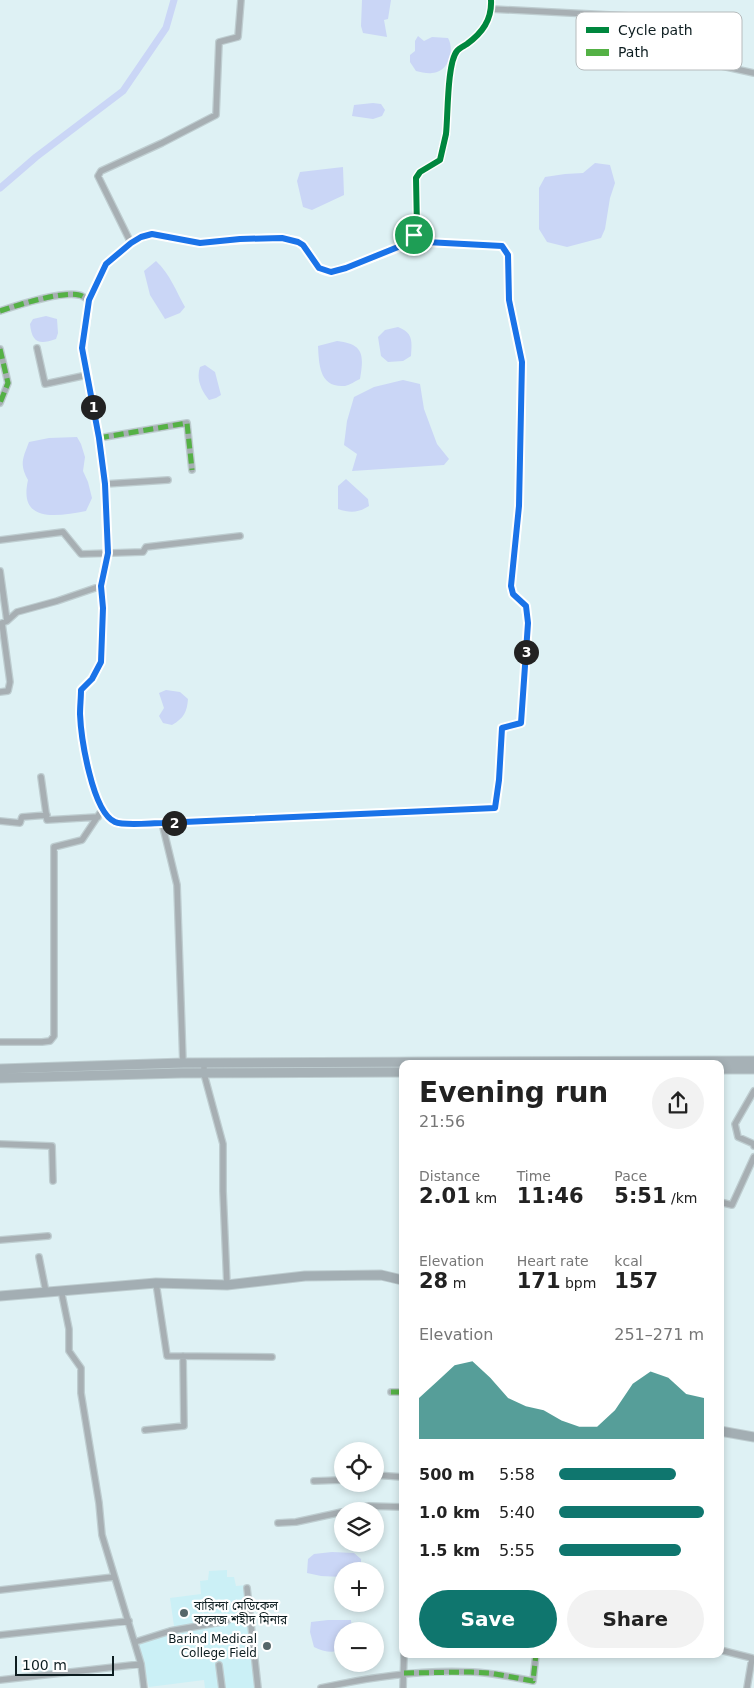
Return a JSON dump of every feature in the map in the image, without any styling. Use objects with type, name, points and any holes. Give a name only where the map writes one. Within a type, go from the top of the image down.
[{"type":"main road","points":[[724,1061],[754,1061]]},
{"type":"main road","points":[[0,1069],[183,1063],[399,1063]]},
{"type":"main road","points":[[724,1069],[754,1068]]},
{"type":"main road","points":[[0,1078],[181,1073],[399,1072]]},
{"type":"street","points":[[131,243],[98,176],[101,171],[162,143],[216,115],[219,42],[238,37],[241,0]]},
{"type":"street","points":[[414,235],[426,242],[502,246],[508,255],[509,300],[522,362],[519,506],[511,586],[513,594],[526,606],[528,623],[521,723],[502,728],[499,780],[495,808],[162,823],[114,822],[102,810],[89,776],[80,714],[81,690],[92,679],[101,662],[103,608],[101,586],[108,553],[105,484],[99,438],[82,348],[89,300],[106,264],[131,243],[141,237],[152,234],[200,243],[240,239],[282,238],[303,245],[319,268],[331,272],[346,268],[403,245],[414,235],[417,228],[416,178],[420,172],[440,160],[445,135],[449,85],[457,50],[478,36],[488,22],[491,0]]},
{"type":"street","points":[[491,9],[576,13]]},
{"type":"street","points":[[740,70],[754,73]]},
{"type":"street","points":[[0,311],[29,302],[64,295],[79,295],[89,300]]},
{"type":"street","points":[[36,348],[45,384],[87,375]]},
{"type":"street","points":[[0,349],[8,383],[0,403]]},
{"type":"street","points":[[99,438],[187,423],[192,470]]},
{"type":"street","points":[[105,484],[168,480]]},
{"type":"street","points":[[0,540],[62,532],[81,554],[143,552],[146,547],[240,536]]},
{"type":"street","points":[[0,571],[3,623],[10,682],[8,690],[0,692]]},
{"type":"street","points":[[3,623],[17,612],[57,602],[101,586]]},
{"type":"street","points":[[41,778],[48,820],[98,817]]},
{"type":"street","points":[[0,1042],[42,1042],[50,1041],[54,1036],[54,847],[82,840],[102,810]]},
{"type":"street","points":[[0,821],[20,823],[22,816],[47,815]]},
{"type":"street","points":[[162,823],[176,885],[183,1063]]},
{"type":"street","points":[[204,1064],[204,1074],[223,1144],[227,1285]]},
{"type":"street","points":[[754,1091],[734,1124],[738,1137],[754,1144],[754,1146]]},
{"type":"street","points":[[0,1144],[52,1146],[53,1180]]},
{"type":"street","points":[[724,1203],[732,1205],[754,1157]]},
{"type":"street","points":[[0,1240],[48,1236]]},
{"type":"street","points":[[39,1257],[46,1292]]},
{"type":"street","points":[[0,1296],[156,1283],[227,1285],[305,1276],[381,1276],[399,1279]]},
{"type":"street","points":[[156,1283],[167,1356],[272,1357]]},
{"type":"street","points":[[61,1290],[69,1329],[69,1351],[81,1368],[81,1393],[99,1503],[102,1536],[135,1642],[141,1664],[144,1688]]},
{"type":"street","points":[[145,1430],[184,1426],[183,1356]]},
{"type":"street","points":[[391,1392],[399,1392]]},
{"type":"street","points":[[724,1432],[754,1438]]},
{"type":"street","points":[[384,1476],[399,1477]]},
{"type":"street","points":[[314,1481],[334,1480]]},
{"type":"street","points":[[384,1506],[399,1507]]},
{"type":"street","points":[[278,1523],[296,1522],[334,1514]]},
{"type":"street","points":[[0,1590],[114,1577]]},
{"type":"street","points":[[247,1588],[258,1688]]},
{"type":"street","points":[[0,1635],[129,1621]]},
{"type":"street","points":[[135,1642],[170,1631],[227,1621]]},
{"type":"street","points":[[724,1651],[752,1658],[747,1688]]},
{"type":"street","points":[[403,1688],[404,1658]]},
{"type":"street","points":[[529,1688],[532,1686],[536,1658]]},
{"type":"street","points":[[0,1680],[141,1664]]},
{"type":"street","points":[[219,1665],[222,1688]]},
{"type":"street","points":[[321,1688],[404,1672],[490,1673],[533,1681]]},
{"type":"shaded area","points":[[362,0],[391,0],[388,19],[384,20],[387,37],[363,33],[361,26]]},
{"type":"shaded area","points":[[418,36],[424,41],[432,37],[448,38],[451,48],[449,60],[443,69],[430,73],[416,71],[410,62],[410,55],[415,51],[415,41]]},
{"type":"shaded area","points":[[381,104],[385,110],[382,116],[373,119],[352,116],[354,105]]},
{"type":"shaded area","points":[[595,163],[610,165],[615,183],[610,198],[605,229],[601,238],[567,247],[547,242],[539,229],[539,188],[545,177],[583,173]]},
{"type":"shaded area","points":[[343,167],[344,195],[312,210],[303,207],[297,181],[300,172]]},
{"type":"shaded area","points":[[156,261],[169,277],[185,307],[180,313],[165,319],[150,295],[144,271]]},
{"type":"shaded area","points":[[46,316],[57,319],[58,333],[56,339],[45,342],[37,341],[30,324],[33,319]]},
{"type":"shaded area","points":[[398,327],[403,329],[411,338],[411,356],[403,361],[388,362],[381,356],[378,337],[385,330]]},
{"type":"shaded area","points":[[337,341],[353,345],[362,357],[360,379],[345,386],[336,386],[330,383],[325,379],[320,367],[318,346]]},
{"type":"shaded area","points":[[205,365],[215,372],[221,395],[209,400],[199,380],[200,367]]},
{"type":"shaded area","points":[[403,380],[420,384],[424,409],[437,444],[449,459],[444,465],[352,471],[357,454],[344,445],[347,421],[354,397],[374,387]]},
{"type":"shaded area","points":[[77,437],[85,457],[83,471],[92,498],[86,511],[53,515],[43,514],[35,510],[29,504],[26,494],[28,480],[23,465],[29,442],[49,438]]},
{"type":"shaded area","points":[[346,479],[368,499],[369,506],[354,512],[338,509],[338,486]]},
{"type":"shaded area","points":[[166,690],[180,692],[188,699],[184,714],[172,725],[163,723],[159,716],[164,708],[159,693]]},
{"type":"shaded area","points":[[332,1552],[354,1553],[361,1559],[361,1562],[334,1562],[334,1577],[321,1576],[307,1573],[308,1559],[314,1554]]},
{"type":"shaded area","points":[[227,1570],[227,1577],[234,1577],[236,1586],[248,1585],[258,1688],[205,1688],[204,1680],[149,1687],[136,1638],[174,1626],[170,1598],[201,1594],[200,1581],[208,1580],[209,1571]]},
{"type":"shaded area","points":[[351,1620],[351,1622],[334,1622],[334,1652],[328,1652],[314,1647],[310,1632],[311,1622]]},
{"type":"waterway","points":[[0,188],[36,157],[123,91],[166,28],[174,0]]},
{"type":"marked path","points":[[0,311],[39,299],[62,295],[80,295],[89,300]]},
{"type":"marked path","points":[[0,349],[8,383],[0,403]]},
{"type":"marked path","points":[[99,438],[187,423],[192,470]]},
{"type":"marked path","points":[[391,1392],[399,1392]]},
{"type":"marked path","points":[[404,1673],[490,1673],[533,1681],[536,1658]]},
{"type":"cycle path","points":[[414,235],[426,242],[502,246],[509,255],[509,300],[522,362],[519,507],[511,586],[513,594],[525,606],[528,623],[521,723],[502,728],[499,780],[495,808],[138,824],[115,822],[107,815],[94,789],[85,756],[80,714],[81,690],[92,679],[101,662],[103,608],[101,586],[107,553],[105,484],[83,348],[89,300],[106,264],[131,243],[141,237],[152,234],[200,243],[268,238],[298,241],[307,250],[319,268],[330,272],[405,244],[417,228],[416,178],[420,172],[440,160],[446,134],[451,66],[454,57],[458,50],[472,40],[485,25],[490,14],[491,0]]},
{"type":"place","name":"বারিন্দা মেডিকেল কলেজ শহীদ মিনার","points":[[184,1613]]},
{"type":"place","name":"Barind Medical College Field","points":[[267,1646]]},
{"type":"route","points":[[152,234],[200,243],[240,239],[282,238],[303,245],[319,268],[331,272],[346,268],[403,245],[414,238],[414,235],[426,242],[502,246],[508,255],[509,300],[522,362],[519,506],[511,586],[513,594],[526,606],[528,623],[521,723],[502,728],[499,780],[495,808],[162,823],[114,822],[102,810],[89,776],[80,714],[81,690],[92,679],[101,662],[103,608],[101,586],[108,553],[105,484],[99,438],[82,348],[89,300],[106,264],[131,243],[141,237],[152,234]]}]
